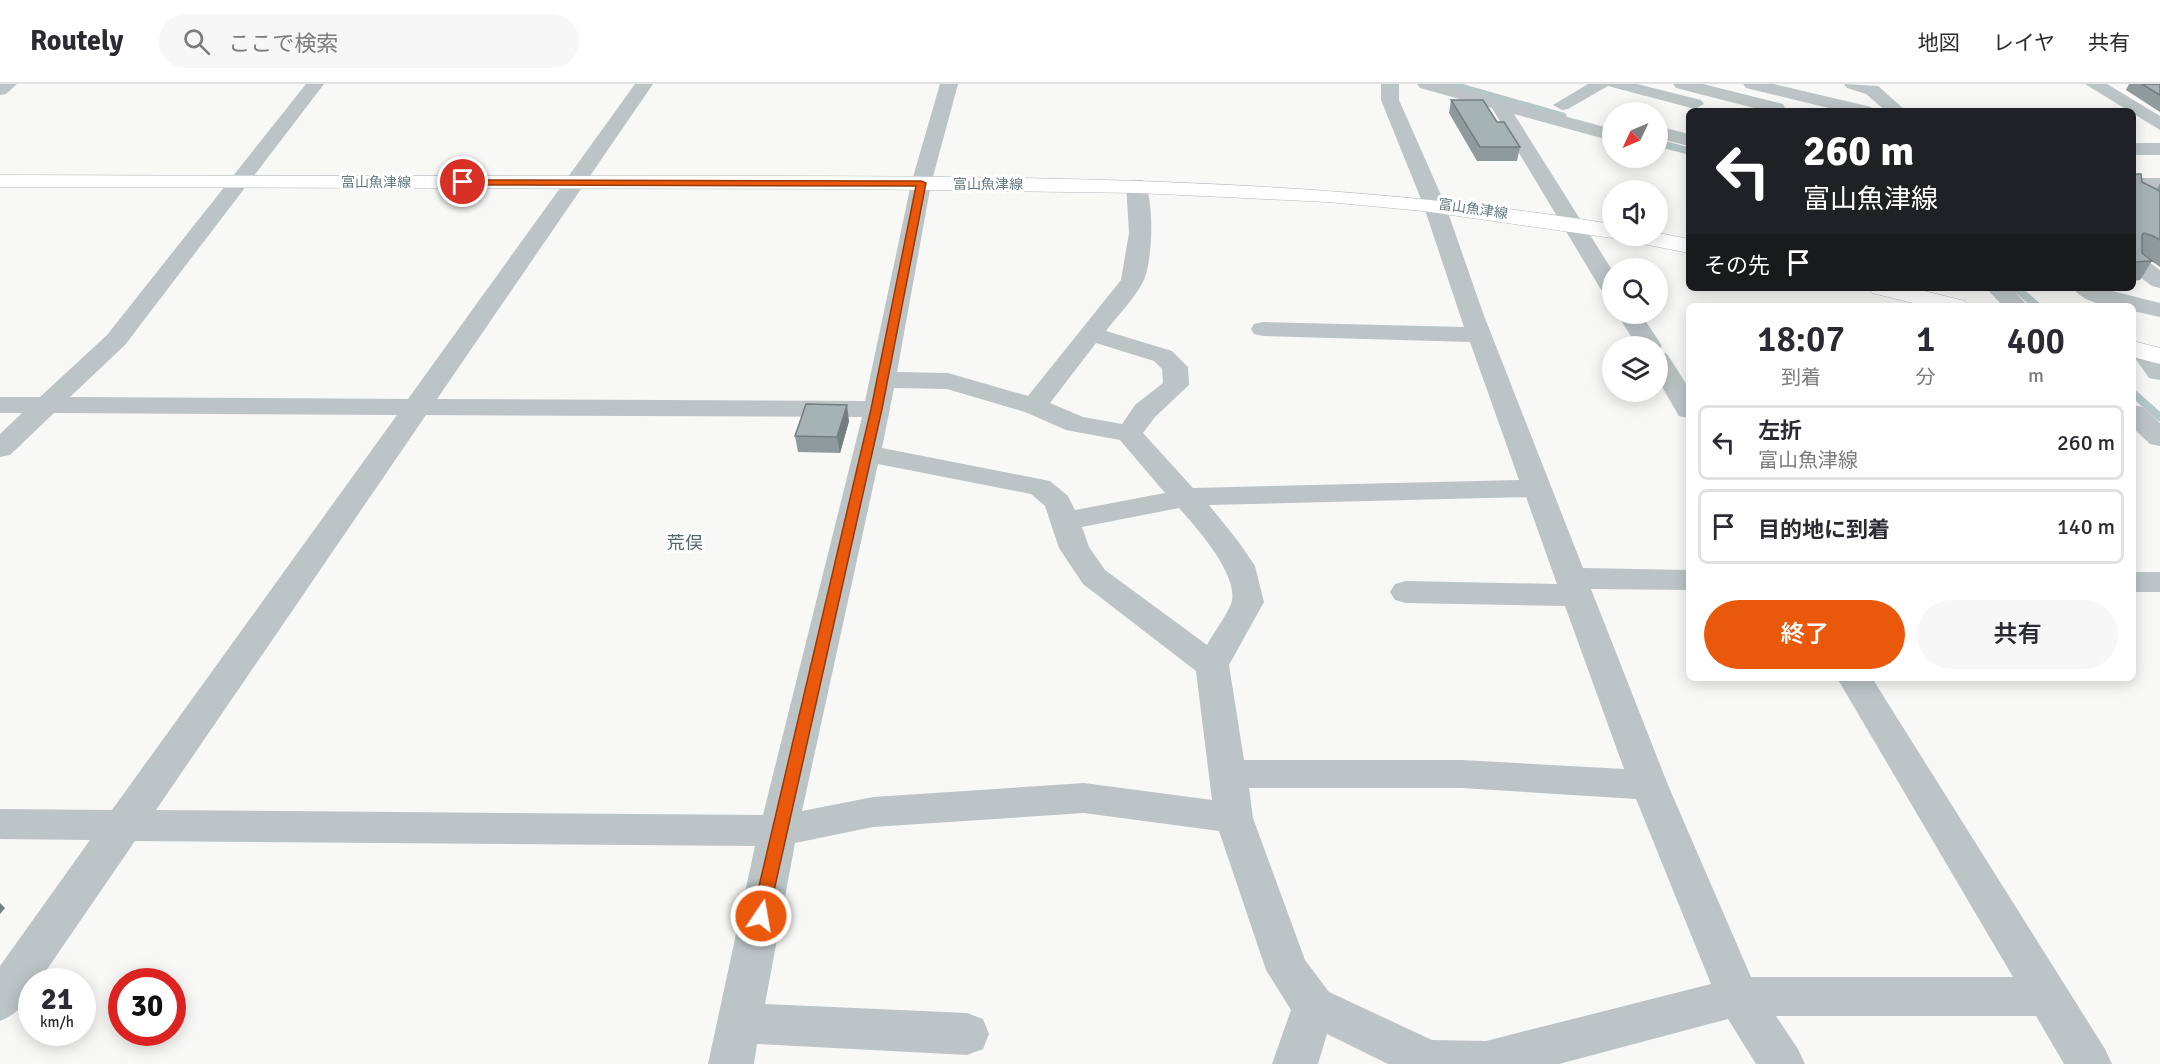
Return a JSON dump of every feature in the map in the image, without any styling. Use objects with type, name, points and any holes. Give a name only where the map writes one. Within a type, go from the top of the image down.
[{"type":"main road","name":"富山魚津線","points":[[0,181],[1136,184],[1319,193],[1434,204],[1602,229]]},
{"type":"main road","points":[[1668,242],[1686,245]]},
{"type":"main road","points":[[1894,291],[1944,303]]},
{"type":"street","points":[[0,90],[8,84]]},
{"type":"street","points":[[0,449],[117,340],[315,84]]},
{"type":"street","points":[[0,1001],[644,84]]},
{"type":"street","points":[[949,84],[921,183],[880,394],[778,831],[735,1044],[967,1034]]},
{"type":"street","points":[[1390,84],[1390,100],[1434,204],[1479,334],[1572,586],[1649,785],[1738,997],[1782,1064]]},
{"type":"street","points":[[1426,84],[1602,132]]},
{"type":"street","points":[[1480,84],[1602,116]]},
{"type":"street","points":[[1562,105],[1601,84]]},
{"type":"street","points":[[1616,84],[1695,104]]},
{"type":"street","points":[[1682,84],[1774,108]]},
{"type":"street","points":[[1752,84],[1822,107],[1850,86]]},
{"type":"street","points":[[1822,84],[1872,90],[1893,108]]},
{"type":"street","points":[[2094,84],[2124,108]]},
{"type":"street","points":[[1499,104],[1602,272]]},
{"type":"street","points":[[2136,117],[2148,127]]},
{"type":"street","points":[[1668,135],[1686,139]]},
{"type":"street","points":[[2136,149],[2160,148]]},
{"type":"street","points":[[1668,150],[1686,155]]},
{"type":"street","points":[[2136,168],[2160,168]]},
{"type":"street","points":[[1034,406],[1132,281],[1137,266],[1140,210],[1136,184]]},
{"type":"street","points":[[2136,184],[2160,184]]},
{"type":"street","points":[[2136,191],[2160,206]]},
{"type":"street","points":[[2136,263],[2160,281]]},
{"type":"street","points":[[2001,291],[2013,303]]},
{"type":"street","points":[[2089,291],[2131,303]]},
{"type":"street","points":[[2136,304],[2160,310]]},
{"type":"street","points":[[1263,329],[1479,334]]},
{"type":"street","points":[[1091,334],[1163,356],[1175,367],[1176,385],[1145,411],[1130,433]]},
{"type":"street","points":[[1668,376],[1686,405]]},
{"type":"street","points":[[0,405],[419,406],[880,394],[948,381],[1034,406],[1076,424],[1130,433],[1152,464],[1188,497],[1240,567],[1248,602],[1212,665],[1234,818],[1287,970],[1314,1006],[1429,1061],[1486,1062],[1738,997],[2048,996]]},
{"type":"street","points":[[2136,416],[2160,438]]},
{"type":"street","points":[[866,453],[1040,487],[1058,502],[1074,548],[1094,577],[1171,637],[1212,665]]},
{"type":"street","points":[[1065,521],[1188,497],[1536,488]]},
{"type":"street","points":[[1406,592],[1686,580]]},
{"type":"street","points":[[2136,582],[2160,582]]},
{"type":"street","points":[[1856,681],[2089,1064]]},
{"type":"street","points":[[1227,774],[1462,774],[1649,785]]},
{"type":"street","points":[[0,824],[778,831],[873,812],[1084,798],[1234,818]]},
{"type":"street","points":[[1295,1064],[1314,1006]]},
{"type":"building","points":[[2142,84],[2160,84],[2160,95]]},
{"type":"building","points":[[1451,100],[1483,100],[1497,122],[1504,122],[1520,147],[1480,147]]},
{"type":"building","points":[[2136,174],[2141,174],[2142,182],[2160,191],[2160,240],[2144,233],[2142,235],[2142,253],[2152,261],[2136,262]]},
{"type":"building","points":[[806,404],[847,405],[837,437],[795,436]]},
{"type":"waterway","points":[[1450,84],[1563,116]]},
{"type":"waterway","points":[[1668,146],[1686,150]]},
{"type":"waterway","points":[[2020,291],[2034,303]]},
{"type":"waterway","points":[[2136,396],[2160,417]]},
{"type":"district","name":"荒俣","points":[[685,543]]},
{"type":"route","points":[[463,182],[921,183],[877,409],[778,831],[761,916]]}]
